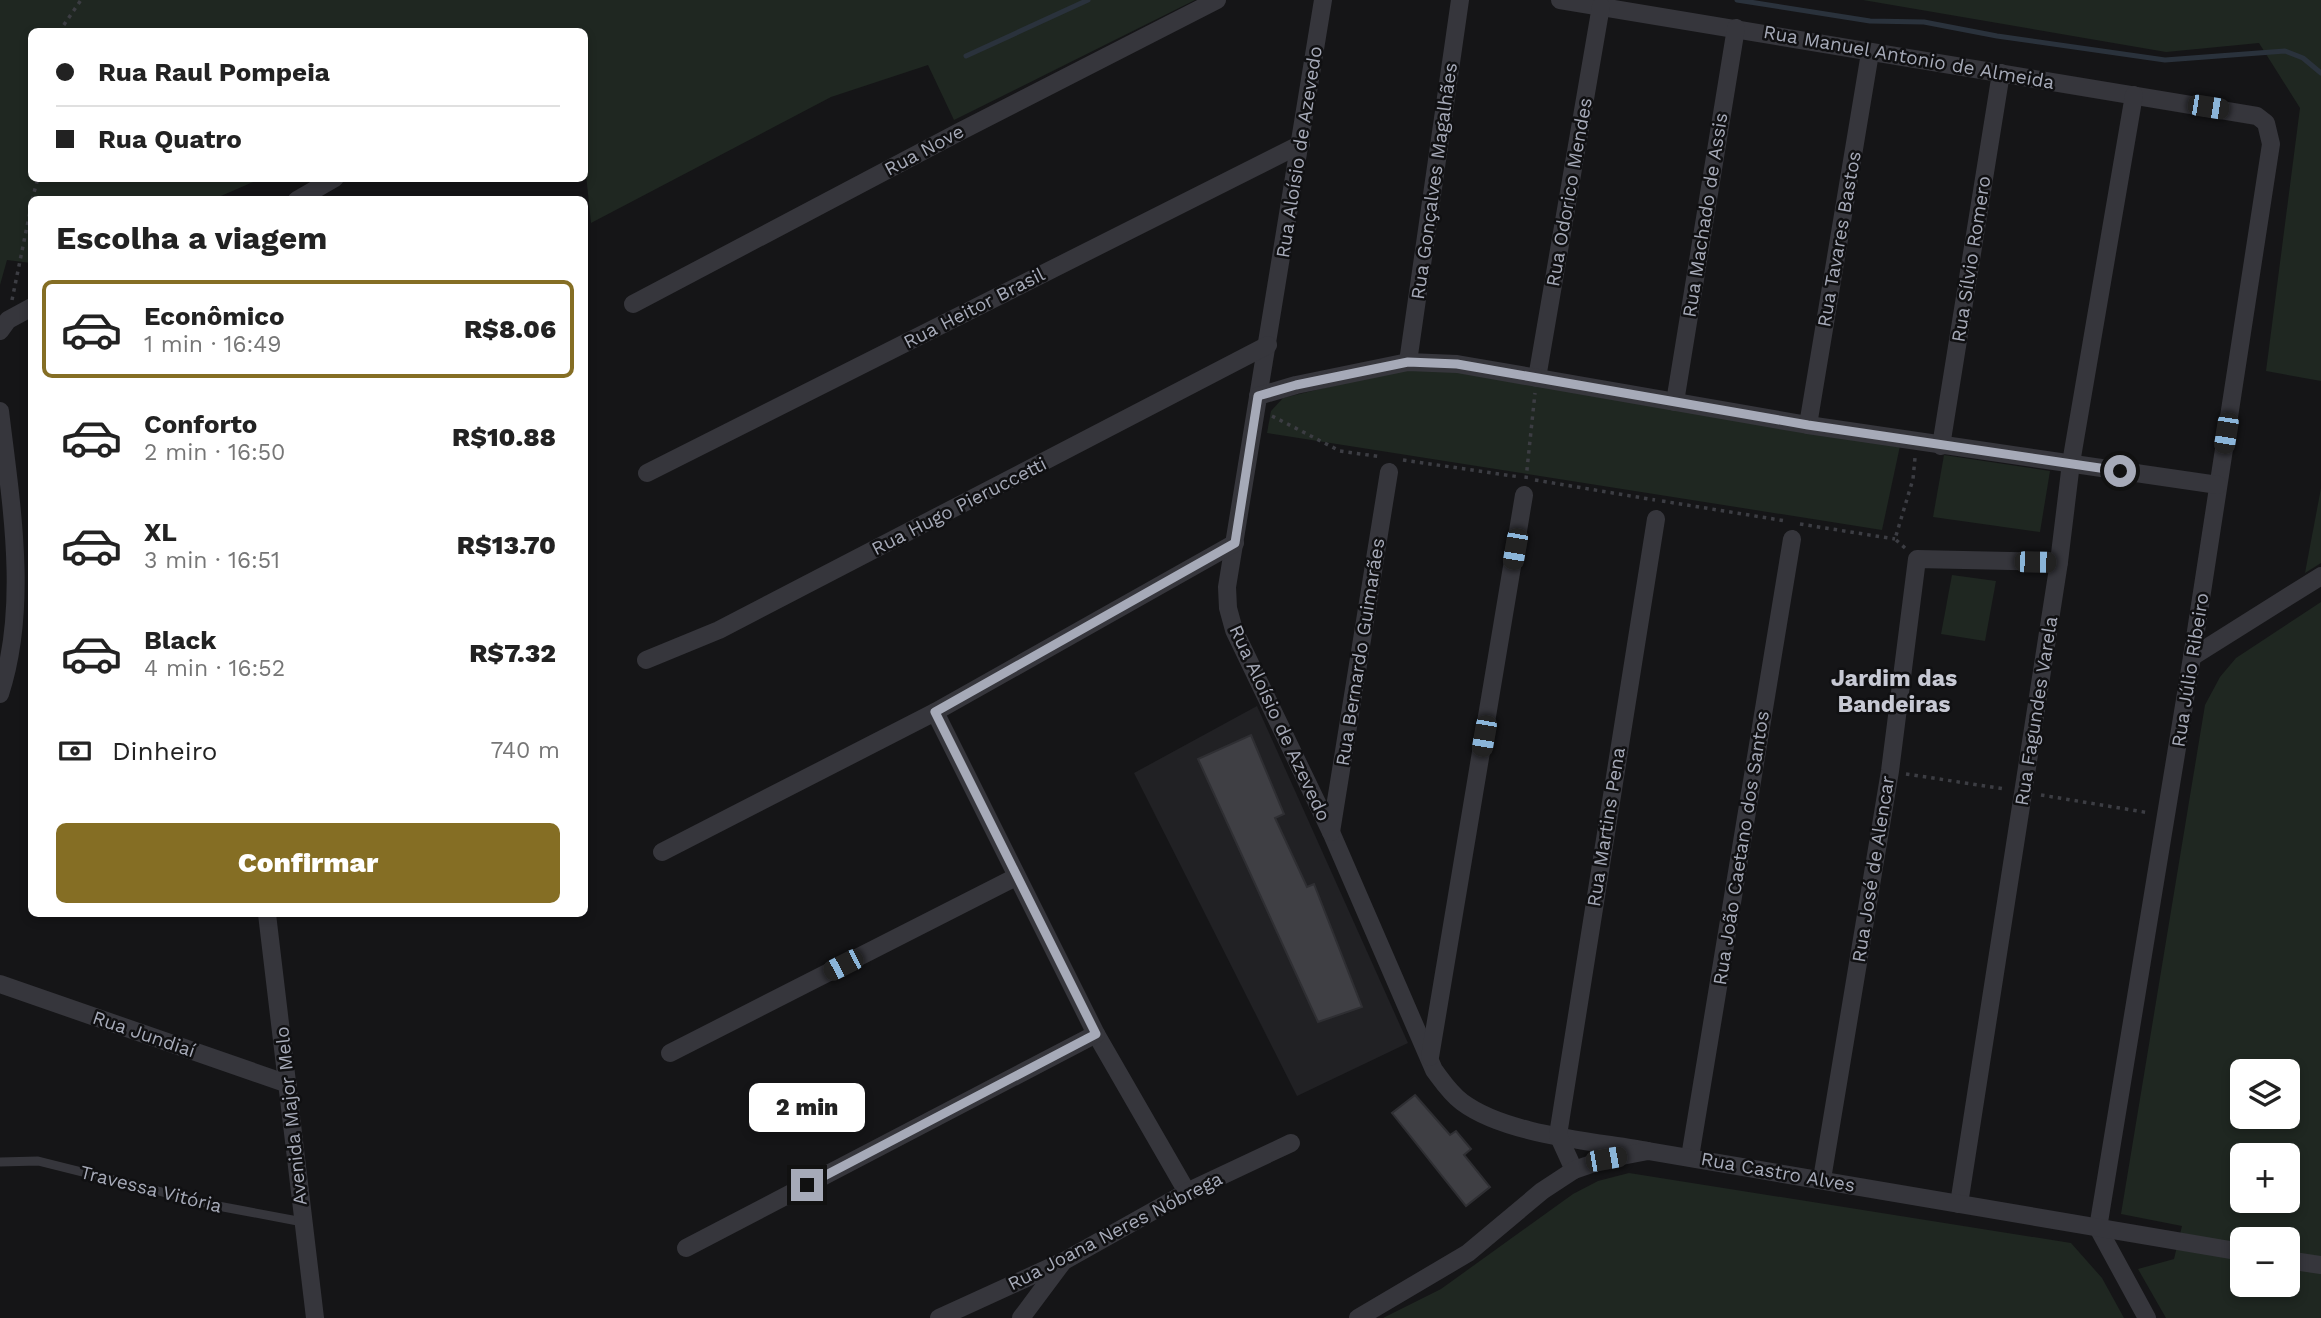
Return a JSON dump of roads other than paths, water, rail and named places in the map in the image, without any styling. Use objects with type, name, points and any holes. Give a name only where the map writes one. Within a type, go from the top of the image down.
[{"type":"street","name":"Rua Nove","points":[[633,304],[1217,0]]},
{"type":"street","name":"Rua Aloísio de Azevedo","points":[[1323,0],[1227,587],[1228,608],[1234,630],[1331,832],[1434,1070],[1448,1090],[1463,1103],[1509,1125],[1648,1151]]},
{"type":"street","name":"Rua Gonçalves Magalhães","points":[[1408,362],[1460,0]]},
{"type":"street","name":"Rua Manuel Antonio de Almeida","points":[[1560,0],[2258,116]]},
{"type":"street","name":"Rua Odorico Mendes","points":[[1537,378],[1601,6]]},
{"type":"street","name":"Rua Machado de Assis","points":[[1675,402],[1736,28]]},
{"type":"street","name":"Rua Tavares Bastos","points":[[1808,425],[1870,53]]},
{"type":"street","name":"Rua Sílvio Romero","points":[[1941,446],[2001,73]]},
{"type":"street","name":"Rua Fagundes Varela","points":[[1959,1204],[2059,562],[2071,463],[2134,95]]},
{"type":"street","name":"Rua Júlio Ribeiro","points":[[2098,1228],[2192,657],[2271,144],[2266,122],[2258,116]]},
{"type":"street","name":"Rua Heitor Brasil","points":[[647,472],[1301,144]]},
{"type":"street","points":[[304,196],[328,182]]},
{"type":"street","points":[[4,325],[28,310]]},
{"type":"street","name":"Rua Hugo Pieruccetti","points":[[646,660],[719,630],[1268,345]]},
{"type":"street","points":[[1257,402],[1308,382],[1408,362],[1457,364],[1808,425],[2218,485]]},
{"type":"street","points":[[0,411],[10,495],[7,572],[14,629],[7,673],[0,694]]},
{"type":"street","name":"Rua Bernardo Guimarães","points":[[1331,832],[1389,472]]},
{"type":"street","points":[[1430,1057],[1525,487]]},
{"type":"street","name":"Rua Martins Pena","points":[[1558,1135],[1656,519]]},
{"type":"street","name":"Rua João Caetano dos Santos","points":[[1690,1157],[1796,531]]},
{"type":"street","points":[[662,852],[935,712],[1235,543]]},
{"type":"street","name":"Rua José de Alencar","points":[[1822,1179],[1890,771],[1917,559],[2059,562]]},
{"type":"street","points":[[2192,657],[2321,576]]},
{"type":"street","points":[[935,712],[1096,1034],[1187,1192]]},
{"type":"street","points":[[670,1053],[1016,877]]},
{"type":"street","name":"Avenida Major Melo","points":[[267,917],[315,1318]]},
{"type":"street","name":"Rua Jundiaí","points":[[0,984],[288,1084]]},
{"type":"street","points":[[686,1248],[1096,1034]]},
{"type":"street","points":[[1558,1135],[1574,1170]]},
{"type":"street","name":"Rua Joana Neres Nóbrega","points":[[939,1318],[1064,1261],[1187,1192],[1291,1143]]},
{"type":"street","name":"Rua Castro Alves","points":[[1358,1318],[1468,1253],[1542,1191],[1574,1170],[1606,1159],[1648,1151],[2230,1250]]},
{"type":"street","points":[[2098,1228],[2147,1318]]},
{"type":"street","points":[[1021,1318],[1064,1261]]},
{"type":"street","points":[[2300,1261],[2321,1265]]},
{"type":"lane","name":"Travessa Vitória","points":[[0,1162],[38,1161],[218,1206],[303,1222]]},
{"type":"waterway","points":[[966,56],[1088,0]]},
{"type":"waterway","points":[[1737,0],[1870,21],[1924,22],[1997,36],[2165,60],[2285,51],[2303,58],[2321,73]]},
{"type":"district","name":"Jardim das Bandeiras","points":[[1894,691]]}]
